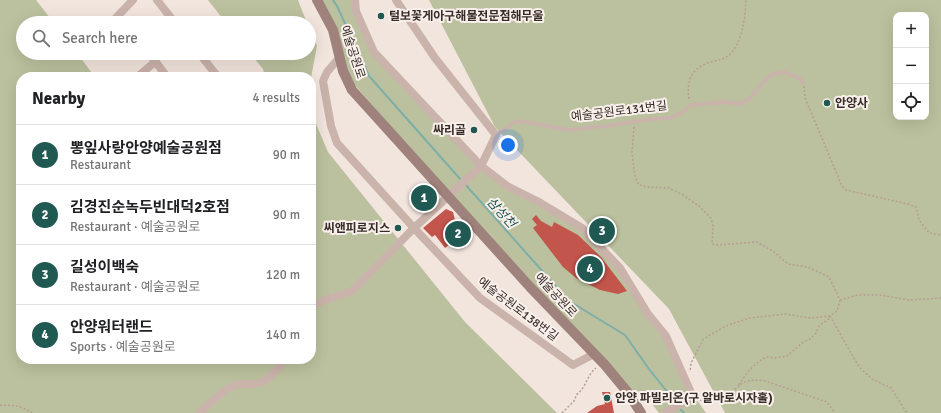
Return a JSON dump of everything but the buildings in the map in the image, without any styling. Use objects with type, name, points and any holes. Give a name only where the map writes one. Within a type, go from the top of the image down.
[{"type":"street","points":[[118,16],[133,0]]},
{"type":"street","points":[[157,0],[168,16]]},
{"type":"street","name":"예술공원로","points":[[318,0],[333,30],[343,71],[352,90],[452,194],[530,287],[594,354],[629,394],[641,413]]},
{"type":"street","points":[[355,0],[356,11],[374,52],[479,169],[582,228],[620,268],[648,314],[666,336],[691,398],[665,413]]},
{"type":"street","points":[[316,303],[352,291],[414,228],[479,169],[496,135],[435,58],[396,0]]},
{"type":"street","name":"예술공원로138번길","points":[[340,58],[327,72],[323,81],[331,126],[338,143],[414,228],[480,298],[573,365],[594,354]]},
{"type":"street","points":[[205,60],[214,72]]},
{"type":"street","points":[[143,72],[156,62],[163,72]]},
{"type":"street","points":[[199,413],[215,398],[234,386],[262,382],[274,372],[280,364]]},
{"type":"lane","name":"예술공원로131번길","points":[[496,135],[513,123],[521,121],[570,130],[672,118],[691,105],[724,102],[740,104],[750,98],[770,75],[785,72],[799,78],[803,82]]},
{"type":"path","points":[[691,105],[688,94],[689,79],[692,73],[702,65],[723,60],[734,48],[743,26],[746,0]]},
{"type":"path","points":[[803,82],[805,98],[842,186],[846,190],[916,207],[919,220],[929,233],[941,235]]},
{"type":"path","points":[[633,122],[632,152],[635,177],[638,185],[669,188],[683,195],[699,206],[711,218],[713,226],[712,244],[757,242],[773,250],[788,264],[808,267],[829,277],[840,300],[837,311],[819,326],[816,333],[811,338],[802,343],[787,356],[774,358],[766,357],[757,362],[746,374],[739,385]]},
{"type":"path","points":[[840,300],[858,295],[880,295],[909,300],[941,298]]},
{"type":"path","points":[[690,374],[691,363],[703,340],[728,325],[750,318],[786,314],[810,318],[830,317]]},
{"type":"path","points":[[830,317],[858,367],[872,379],[891,388],[907,413]]},
{"type":"path","points":[[562,413],[575,400],[576,395],[586,384],[590,374],[601,362]]},
{"type":"path","points":[[691,398],[697,395],[701,402],[712,402],[723,397],[739,385],[755,379],[827,402],[835,413]]},
{"type":"path","points":[[0,405],[14,405],[23,407],[32,413]]},
{"type":"green space","points":[[0,0],[36,0],[49,16],[16,16],[16,60],[82,60],[91,72],[16,72],[16,364],[316,364],[316,124],[328,152],[465,322],[557,413],[0,413]]},
{"type":"green space","points":[[208,0],[298,0],[304,16],[221,16]]},
{"type":"green space","points":[[318,0],[356,0],[374,52],[482,166],[583,228],[620,268],[667,335],[694,396],[706,413],[659,413],[648,399],[631,393],[450,196],[343,71]]},
{"type":"green space","points":[[429,0],[941,0],[941,413],[725,413],[669,309],[495,127]]},
{"type":"green space","points":[[256,60],[314,60],[312,72],[264,72]]},
{"type":"waterway","name":"삼성천","points":[[333,0],[369,76],[461,180]]},
{"type":"waterway","name":"삼성천","points":[[464,183],[569,301],[625,335],[649,369],[677,404]]},
{"type":"waterway","name":"삼성천","points":[[679,408],[684,413]]},
{"type":"place","name":"털보꽃게아구해물전문점해무울","points":[[381,16]]},
{"type":"place","name":"안양사","points":[[827,103]]},
{"type":"place","name":"싸리골","points":[[474,130]]},
{"type":"place","name":"뽕잎사랑안양예술공원점","points":[[424,198]]},
{"type":"place","name":"씨앤피로지스","points":[[398,228]]},
{"type":"place","name":"길성이백숙","points":[[602,231]]},
{"type":"place","name":"김경진순녹두빈대덕2호점","points":[[458,234]]},
{"type":"place","name":"안양워터랜드","points":[[590,269]]},
{"type":"place","name":"안양 파빌리온(구 알바로시자홀)","points":[[607,398]]}]
